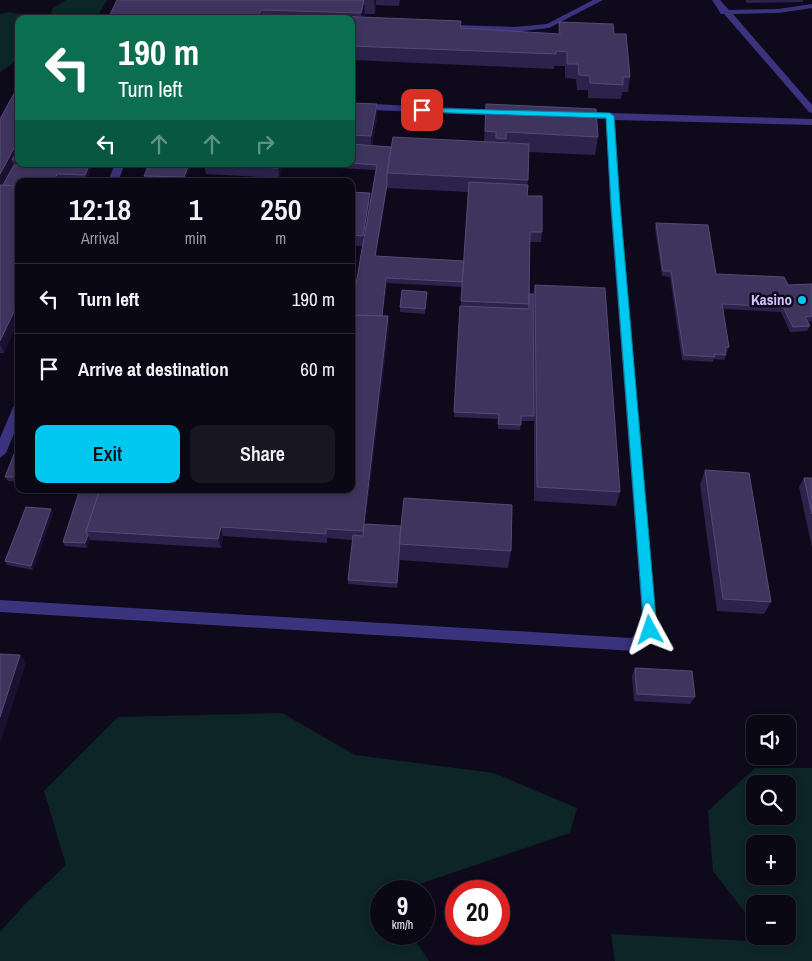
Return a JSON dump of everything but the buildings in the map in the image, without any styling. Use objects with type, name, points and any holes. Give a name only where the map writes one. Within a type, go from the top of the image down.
[{"type":"lane","points":[[455,27],[518,30],[540,28],[549,26],[600,0]]},
{"type":"lane","points":[[716,0],[724,12],[812,110]]},
{"type":"lane","points":[[724,12],[778,11],[812,6]]},
{"type":"lane","points":[[355,106],[513,114]]},
{"type":"lane","points":[[568,116],[812,122]]},
{"type":"lane","points":[[0,606],[634,645],[650,630],[610,116]]},
{"type":"lane","points":[[0,453],[15,417]]},
{"type":"green space","points":[[66,0],[107,0],[98,15],[50,15],[53,8]]},
{"type":"green space","points":[[9,12],[26,15],[15,15],[15,60],[0,72],[0,14]]},
{"type":"green space","points":[[282,713],[355,755],[494,773],[577,808],[570,833],[432,880],[370,880],[370,945],[418,945],[429,961],[0,961],[0,932],[26,903],[66,865],[44,791],[118,717]]},
{"type":"green space","points":[[755,768],[812,768],[812,961],[615,961],[611,934],[746,941],[746,945],[796,945],[796,895],[746,895],[746,913],[713,871],[708,811],[746,776],[746,825],[796,825],[796,775],[747,775]]},
{"type":"place","name":"Kasino","points":[[802,300]]},
{"type":"route","points":[[422,110],[560,116],[610,116],[615,204],[650,630]]}]
